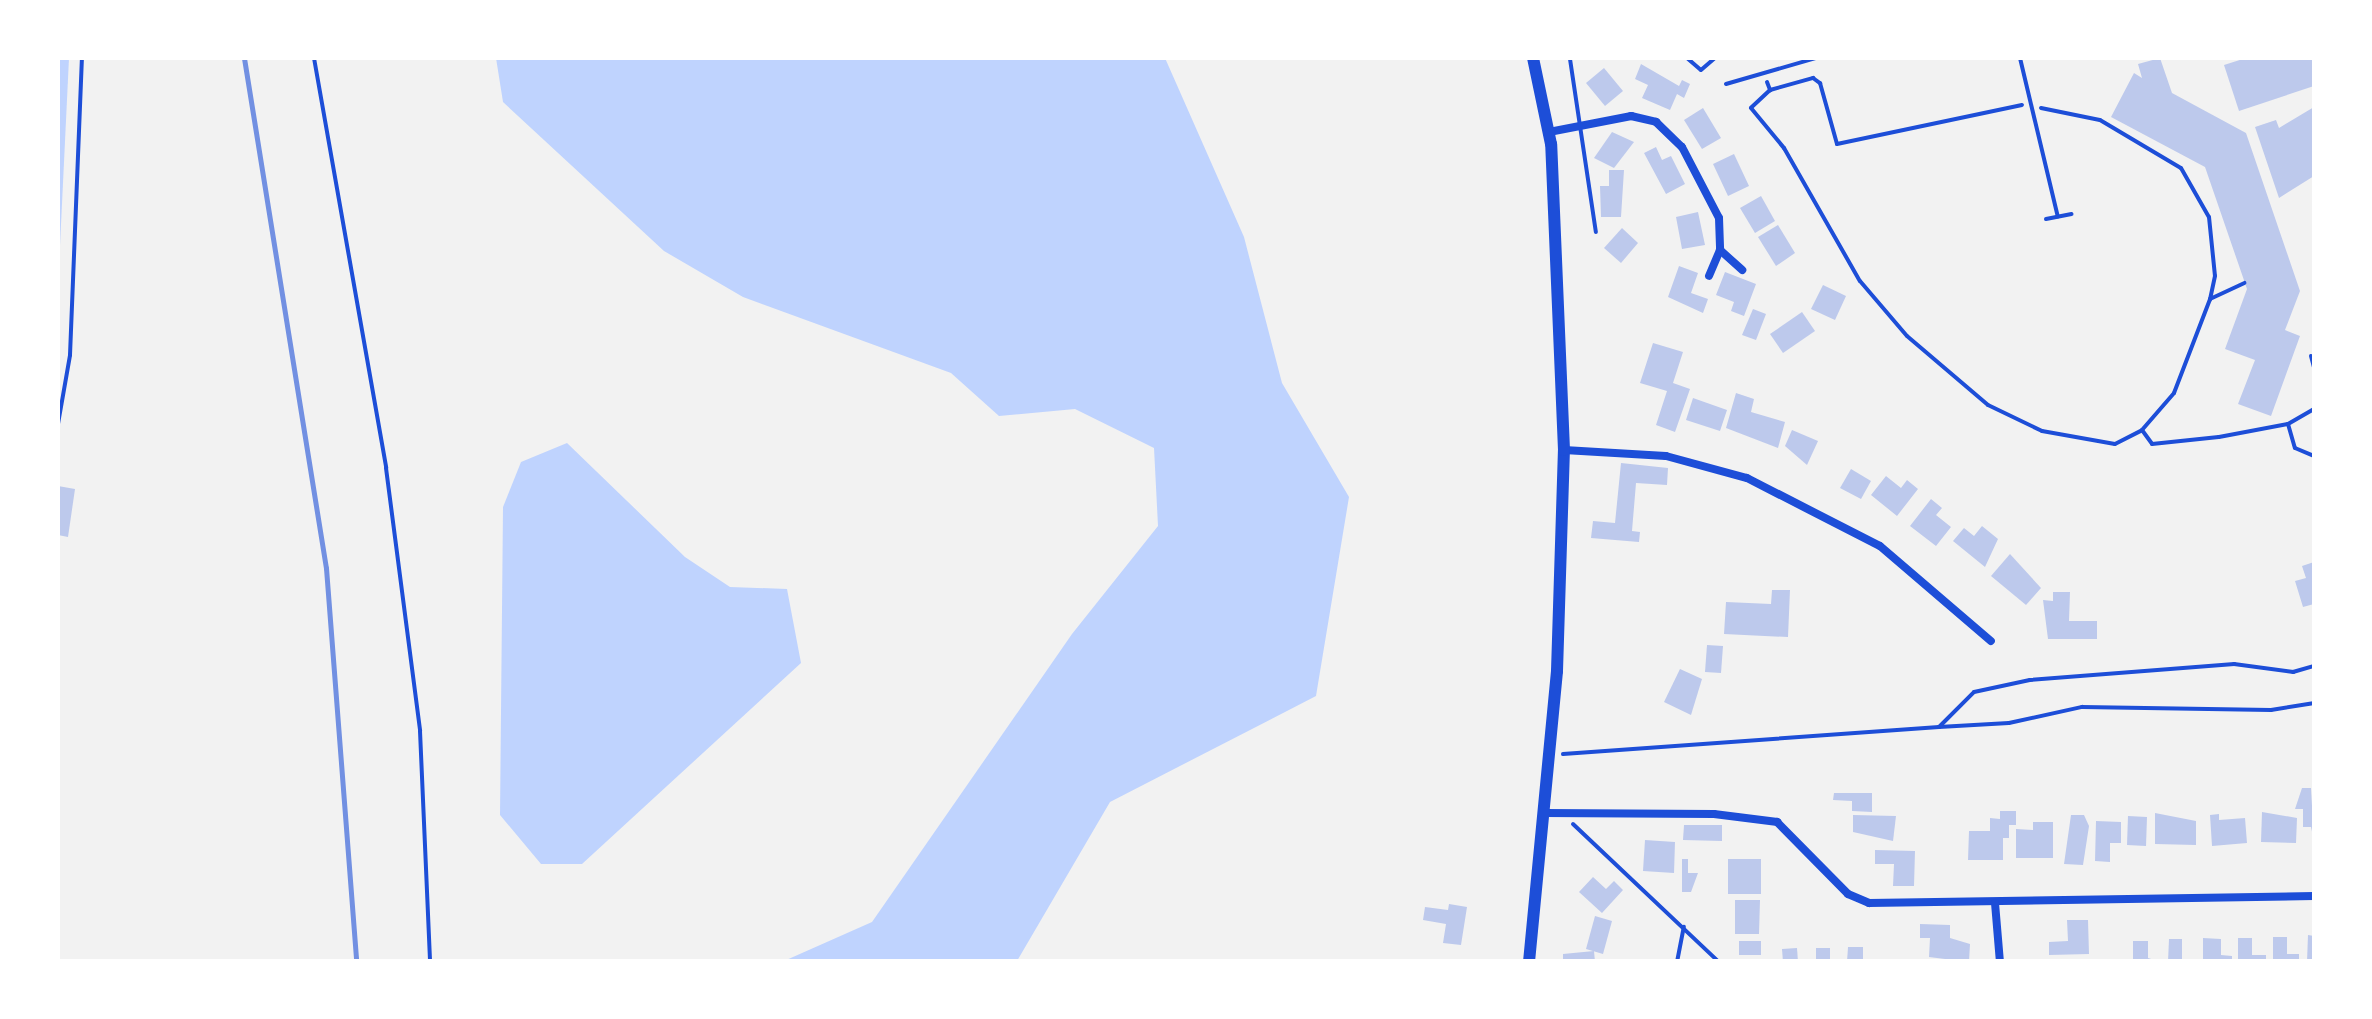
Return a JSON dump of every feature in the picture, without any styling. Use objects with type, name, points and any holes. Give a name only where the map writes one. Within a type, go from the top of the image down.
[{"type":"main road","points":[[1529,962],[1550,755],[1564,450],[1562,303],[1549,132],[1533,58]]},
{"type":"street","points":[[1549,132],[1631,116],[1656,122],[1682,147],[1720,218],[1720,250],[1709,276]]},
{"type":"street","points":[[1720,250],[1742,270]]},
{"type":"street","points":[[1564,450],[1666,456],[1746,478],[1880,546],[1992,640]]},
{"type":"street","points":[[1545,813],[1748,815],[1777,822],[1838,885],[1869,903],[2314,896]]},
{"type":"street","points":[[1995,903],[2000,962]]},
{"type":"lane","points":[[58,424],[70,355],[82,58]]},
{"type":"lane","points":[[1726,84],[1816,58]]},
{"type":"lane","points":[[2020,58],[2058,217]]},
{"type":"lane","points":[[1570,59],[1584,125],[1596,232]]},
{"type":"lane","points":[[2046,220],[2072,214]]},
{"type":"lane","points":[[2310,356],[2314,367]]},
{"type":"path","points":[[314,58],[386,468],[415,694],[430,962]]},
{"type":"path","points":[[1687,58],[1701,70],[1715,58]]},
{"type":"path","points":[[1765,70],[1770,90]]},
{"type":"path","points":[[1812,78],[1820,83],[1837,144],[2032,106],[2100,120],[2181,168],[2209,218],[2215,276],[2174,393],[2142,430],[2115,444],[2042,431],[1988,405],[1907,336],[1860,282],[1784,148],[1751,108],[1770,90],[1812,78]]},
{"type":"path","points":[[2210,299],[2244,283]]},
{"type":"path","points":[[2142,430],[2152,444],[2288,424],[2314,409]]},
{"type":"path","points":[[2288,424],[2295,448],[2314,456]]},
{"type":"path","points":[[1939,727],[1974,692],[2030,680],[2234,664],[2293,672],[2314,666]]},
{"type":"path","points":[[1550,755],[2008,724],[2082,707],[2272,710],[2314,703]]},
{"type":"path","points":[[1562,814],[1719,962]]},
{"type":"path","points":[[1677,962],[1684,927]]},
{"type":"water","points":[[58,58],[69,58],[58,287]]},
{"type":"water","points":[[496,58],[1165,58],[1244,237],[1282,383],[1349,497],[1316,696],[1110,802],[1017,961],[784,961],[872,922],[1072,634],[1158,526],[1154,448],[1075,409],[999,416],[951,373],[743,297],[664,251],[503,102]]},
{"type":"water","points":[[567,443],[685,557],[730,587],[787,589],[801,663],[582,864],[541,864],[500,815],[503,507],[521,462]]},
{"type":"building","points":[[2160,58],[2172,93],[2246,133],[2300,291],[2285,330],[2300,336],[2271,416],[2238,404],[2255,360],[2225,349],[2247,289],[2205,167],[2111,117],[2134,73],[2142,78],[2138,64]]},
{"type":"building","points":[[2246,58],[2314,58],[2314,86],[2239,111],[2224,65]]},
{"type":"building","points":[[1641,64],[1679,86],[1682,80],[1690,84],[1684,98],[1677,94],[1670,110],[1642,98],[1648,85],[1635,79]]},
{"type":"building","points":[[1604,68],[1623,91],[1605,106],[1586,83]]},
{"type":"building","points":[[2314,107],[2314,176],[2279,198],[2255,127],[2276,120],[2279,128]]},
{"type":"building","points":[[1703,108],[1721,138],[1702,149],[1684,120]]},
{"type":"building","points":[[1612,132],[1634,142],[1614,168],[1594,158]]},
{"type":"building","points":[[1656,147],[1662,160],[1671,156],[1685,184],[1666,194],[1644,153]]},
{"type":"building","points":[[1734,154],[1749,186],[1728,196],[1713,164]]},
{"type":"building","points":[[1609,170],[1624,170],[1621,217],[1601,217],[1600,186],[1609,186]]},
{"type":"building","points":[[1761,196],[1775,221],[1755,233],[1740,208]]},
{"type":"building","points":[[1698,212],[1705,245],[1682,249],[1676,217]]},
{"type":"building","points":[[1778,225],[1795,253],[1776,266],[1758,237]]},
{"type":"building","points":[[1622,228],[1638,243],[1621,263],[1604,248]]},
{"type":"building","points":[[1679,266],[1698,273],[1691,293],[1708,299],[1703,313],[1668,297]]},
{"type":"building","points":[[1725,272],[1756,284],[1744,316],[1731,311],[1734,302],[1716,295]]},
{"type":"building","points":[[1823,285],[1846,296],[1835,320],[1811,309]]},
{"type":"building","points":[[1753,309],[1766,314],[1756,340],[1742,335]]},
{"type":"building","points":[[1802,312],[1815,331],[1783,353],[1770,334]]},
{"type":"building","points":[[1653,343],[1683,352],[1673,383],[1690,389],[1675,432],[1656,425],[1667,391],[1640,383]]},
{"type":"building","points":[[1736,393],[1754,399],[1751,412],[1785,422],[1778,448],[1726,428]]},
{"type":"building","points":[[1693,398],[1727,410],[1720,431],[1686,420]]},
{"type":"building","points":[[1792,430],[1818,441],[1807,465],[1785,446]]},
{"type":"building","points":[[1621,463],[1668,468],[1667,485],[1636,483],[1632,531],[1640,532],[1639,542],[1591,538],[1593,521],[1615,523]]},
{"type":"building","points":[[1851,469],[1871,481],[1861,499],[1840,488]]},
{"type":"building","points":[[1886,476],[1901,488],[1907,480],[1918,489],[1897,516],[1871,495]]},
{"type":"building","points":[[58,486],[75,489],[68,537],[58,535]]},
{"type":"building","points":[[1931,499],[1942,508],[1936,515],[1951,527],[1936,546],[1910,526]]},
{"type":"building","points":[[1982,526],[1998,539],[1985,567],[1953,541],[1964,528],[1974,536]]},
{"type":"building","points":[[2010,554],[2041,588],[2026,605],[1991,576]]},
{"type":"building","points":[[2314,562],[2314,604],[2303,607],[2295,581],[2306,578],[2302,566]]},
{"type":"building","points":[[1772,590],[1790,590],[1788,637],[1724,634],[1726,602],[1771,604]]},
{"type":"building","points":[[2053,592],[2070,592],[2069,621],[2097,621],[2097,639],[2048,639],[2043,600],[2053,601]]},
{"type":"building","points":[[1707,645],[1723,646],[1721,673],[1705,672]]},
{"type":"building","points":[[1680,669],[1702,679],[1691,715],[1664,702]]},
{"type":"building","points":[[2302,788],[2311,788],[2314,841],[2311,827],[2303,827],[2303,809],[2295,809]]},
{"type":"building","points":[[1834,793],[1872,793],[1872,812],[1852,811],[1852,801],[1833,800]]},
{"type":"building","points":[[2000,811],[2016,811],[2016,825],[2009,825],[2009,838],[2003,838],[2003,860],[1968,860],[1969,831],[1990,831],[1990,818],[2000,819]]},
{"type":"building","points":[[2262,812],[2297,818],[2296,843],[2261,842]]},
{"type":"building","points":[[2155,813],[2196,821],[2196,845],[2155,844]]},
{"type":"building","points":[[2219,814],[2219,820],[2245,818],[2247,843],[2212,846],[2210,815]]},
{"type":"building","points":[[1853,815],[1896,816],[1893,841],[1853,832]]},
{"type":"building","points":[[2071,815],[2084,815],[2089,826],[2083,865],[2064,864]]},
{"type":"building","points":[[2128,816],[2147,817],[2146,846],[2127,845]]},
{"type":"building","points":[[2096,821],[2121,822],[2121,843],[2110,843],[2110,862],[2095,861]]},
{"type":"building","points":[[2033,822],[2053,822],[2053,858],[2016,858],[2016,829],[2033,830]]},
{"type":"building","points":[[1684,825],[1722,825],[1722,841],[1683,840]]},
{"type":"building","points":[[1645,840],[1675,842],[1674,873],[1643,871]]},
{"type":"building","points":[[1875,850],[1915,851],[1914,886],[1893,886],[1894,864],[1875,864]]},
{"type":"building","points":[[1682,859],[1688,859],[1688,873],[1698,873],[1691,892],[1682,892]]},
{"type":"building","points":[[1728,859],[1761,859],[1761,894],[1728,894]]},
{"type":"building","points":[[1593,877],[1606,889],[1614,881],[1623,890],[1602,913],[1579,892]]},
{"type":"building","points":[[1735,900],[1760,900],[1759,934],[1735,934]]},
{"type":"building","points":[[1449,904],[1467,907],[1461,945],[1443,943],[1446,924],[1423,920],[1425,907],[1448,910]]},
{"type":"building","points":[[1595,916],[1612,921],[1603,954],[1586,949]]},
{"type":"building","points":[[2067,920],[2088,920],[2089,954],[2049,955],[2049,942],[2068,941]]},
{"type":"building","points":[[1920,924],[1950,925],[1950,938],[1970,944],[1969,962],[1929,957],[1930,938],[1920,938]]},
{"type":"building","points":[[2308,935],[2314,936],[2314,962],[2307,962]]},
{"type":"building","points":[[2273,937],[2287,937],[2287,954],[2299,954],[2299,962],[2273,962]]},
{"type":"building","points":[[2203,938],[2221,939],[2221,955],[2232,956],[2232,962],[2203,962]]},
{"type":"building","points":[[2238,938],[2252,938],[2252,955],[2266,955],[2266,962],[2238,962]]},
{"type":"building","points":[[2169,939],[2182,939],[2182,962],[2168,962]]},
{"type":"building","points":[[1739,941],[1761,941],[1761,955],[1739,955]]},
{"type":"building","points":[[2133,941],[2148,941],[2148,958],[2161,962],[2133,962]]},
{"type":"building","points":[[1848,947],[1863,947],[1863,962],[1847,962]]},
{"type":"building","points":[[1797,948],[1798,962],[1783,962],[1782,949]]},
{"type":"building","points":[[1816,948],[1830,948],[1830,962],[1816,962]]},
{"type":"building","points":[[1594,951],[1595,962],[1563,962],[1563,954]]},
{"type":"railway","points":[[244,58],[326,568],[356,962]]}]
